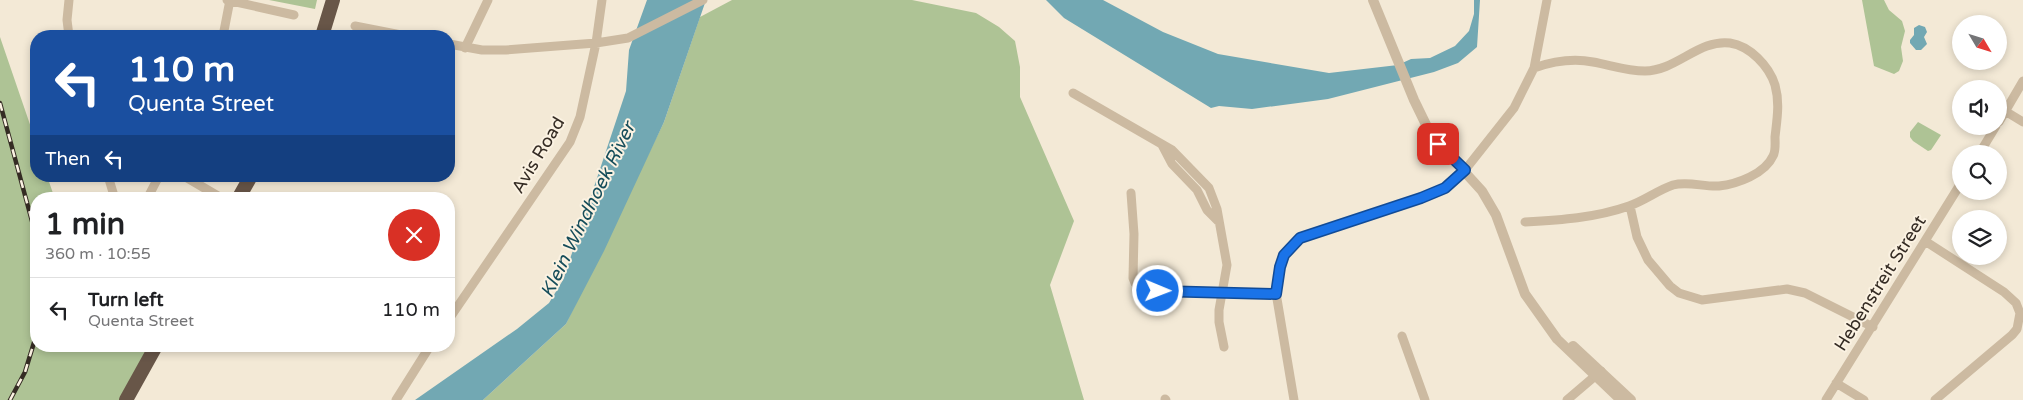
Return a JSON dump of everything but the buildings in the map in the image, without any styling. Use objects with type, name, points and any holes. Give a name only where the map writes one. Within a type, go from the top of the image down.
[{"type":"highway","points":[[324,30],[333,0]]},
{"type":"highway","points":[[126,400],[153,352]]},
{"type":"street","points":[[68,30],[66,20],[69,0]]},
{"type":"street","points":[[224,30],[228,0],[294,15]]},
{"type":"street","points":[[465,48],[488,0]]},
{"type":"street","name":"Avis Road","points":[[455,310],[570,142],[580,117],[596,43],[602,0]]},
{"type":"street","points":[[455,46],[482,50],[506,50],[596,43],[628,38],[703,0]]},
{"type":"street","points":[[1373,0],[1414,100],[1431,135],[1445,152],[1465,170],[1482,191],[1496,215],[1524,294],[1545,323],[1598,374],[1621,400]]},
{"type":"street","points":[[1294,400],[1276,294],[1282,261],[1290,248],[1300,238],[1421,198],[1445,188],[1465,170],[1514,108],[1534,68],[1547,0]]},
{"type":"street","points":[[355,26],[375,30]]},
{"type":"street","points":[[1524,222],[1594,216],[1630,206],[1675,185],[1719,186],[1743,180],[1760,171],[1774,156],[1779,106],[1777,92],[1769,72],[1746,49],[1729,43],[1718,43],[1698,50],[1664,68],[1653,71],[1618,68],[1578,60],[1560,60],[1534,68]]},
{"type":"street","points":[[2007,108],[2023,81]]},
{"type":"street","points":[[1073,93],[1172,150],[1185,161],[1209,188],[1215,202],[1227,266],[1219,310],[1219,322],[1224,347]]},
{"type":"street","points":[[2007,112],[2023,122]]},
{"type":"street","points":[[1162,145],[1176,169],[1197,190],[1207,210],[1218,221]]},
{"type":"street","points":[[1176,169],[1177,165],[1185,161]]},
{"type":"street","points":[[194,182],[211,192]]},
{"type":"street","points":[[1131,193],[1134,234],[1133,278],[1135,283],[1144,291],[1276,294]]},
{"type":"street","name":"Hebenstreit Street","points":[[1826,400],[1952,198]]},
{"type":"street","points":[[1630,206],[1637,237],[1648,260],[1664,280],[1679,293],[1702,300],[1787,288],[1805,293],[1873,327]]},
{"type":"street","points":[[1925,241],[2004,292],[2016,304],[2020,313],[2012,336],[1935,400]]},
{"type":"street","points":[[1402,336],[1425,400]]},
{"type":"street","points":[[396,400],[426,352]]},
{"type":"street","points":[[1567,400],[1598,374]]},
{"type":"street","points":[[1598,374],[1631,400]]},
{"type":"street","points":[[1836,383],[1864,400]]},
{"type":"green space","points":[[269,0],[317,0],[315,9]]},
{"type":"green space","points":[[732,0],[912,0],[976,13],[999,27],[1015,41],[1020,67],[1020,97],[1074,221],[1050,285],[1084,400],[483,400],[566,324],[664,122],[700,17]]},
{"type":"green space","points":[[1862,0],[1884,0],[1889,10],[1902,21],[1905,31],[1901,47],[1903,61],[1899,71],[1894,74],[1874,66]]},
{"type":"green space","points":[[0,37],[30,124],[30,182],[49,182],[53,192],[30,192],[30,352],[152,352],[124,400],[0,400]]},
{"type":"green space","points":[[1918,122],[1941,135],[1931,150],[1928,151],[1910,137],[1910,132]]},
{"type":"water","name":"Klein Windhoek River","points":[[647,0],[706,0],[664,122],[604,251],[566,324],[483,400],[415,400],[517,329],[549,303],[563,280],[626,91],[629,50]]},
{"type":"water","points":[[1046,0],[1103,0],[1163,32],[1218,54],[1329,73],[1398,65],[1411,59],[1430,58],[1455,46],[1469,31],[1474,14],[1474,0],[1480,0],[1477,47],[1458,63],[1434,72],[1328,99],[1252,109],[1219,106],[1211,108],[1064,18]]},
{"type":"water","points":[[1919,25],[1925,27],[1927,32],[1924,37],[1927,44],[1921,50],[1916,50],[1910,43],[1910,40],[1914,35],[1914,28]]},
{"type":"railway","points":[[0,103],[30,214]]},
{"type":"railway","points":[[10,400],[25,372],[31,352]]},
{"type":"route","points":[[1158,291],[1276,294],[1277,278],[1284,255],[1300,238],[1421,198],[1445,188],[1465,170],[1438,144]]}]
